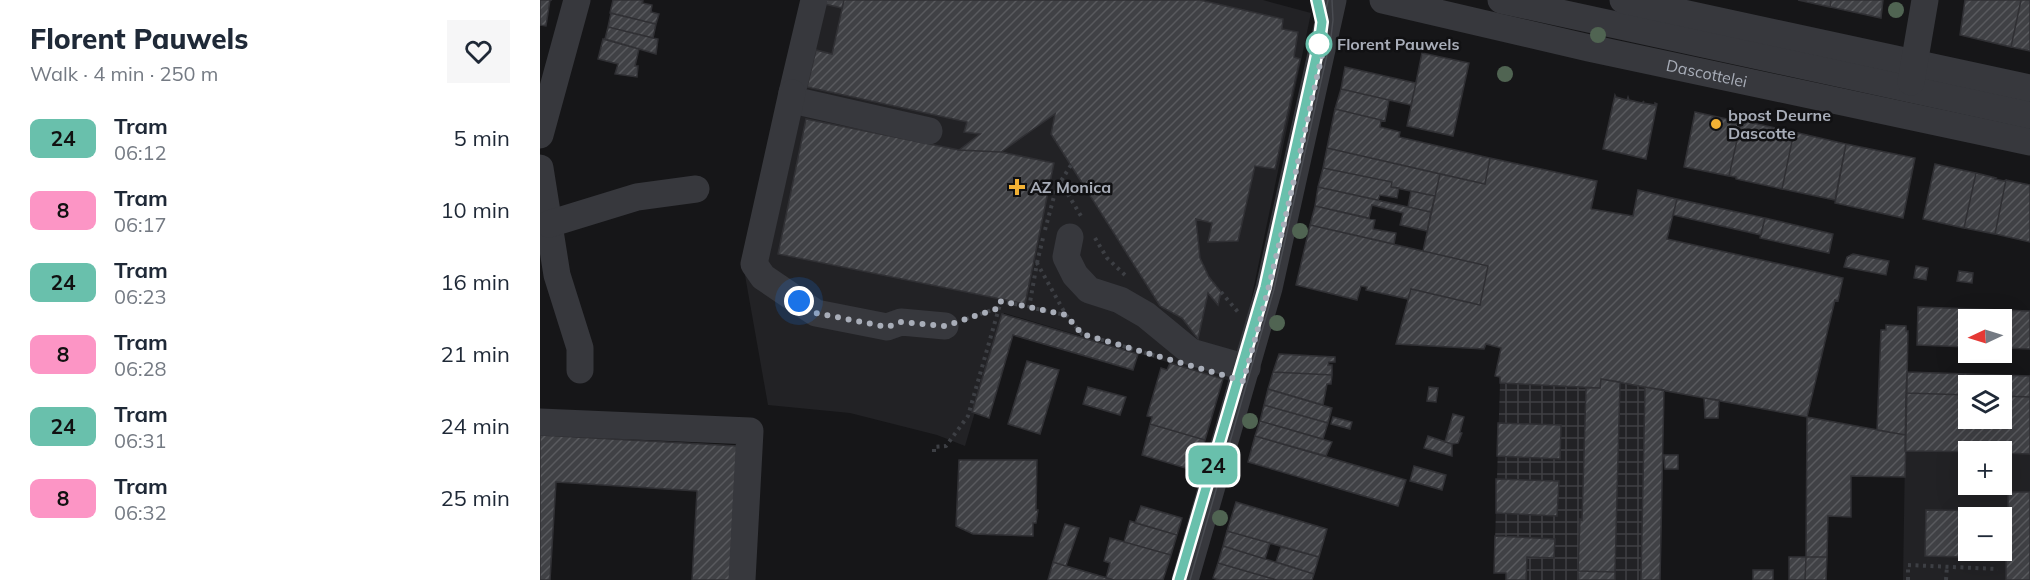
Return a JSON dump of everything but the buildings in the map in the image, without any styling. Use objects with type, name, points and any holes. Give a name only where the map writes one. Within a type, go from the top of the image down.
[{"type":"street","points":[[540,135],[551,50],[577,0]]},
{"type":"street","points":[[814,0],[754,264],[763,277],[816,313],[887,327],[901,322],[945,326]]},
{"type":"street","points":[[1185,580],[1272,278],[1333,0]]},
{"type":"street","name":"Dascottelei","points":[[1383,0],[1589,48],[1910,89],[2030,88]]},
{"type":"street","points":[[1501,0],[2030,115]]},
{"type":"street","name":"Dascottelei","points":[[1623,0],[1910,89],[2030,142]]},
{"type":"street","points":[[1910,89],[1925,0]]},
{"type":"street","points":[[792,93],[796,101],[929,131]]},
{"type":"street","points":[[540,168],[557,275],[580,348],[580,370]]},
{"type":"street","points":[[549,224],[637,197],[696,189]]},
{"type":"street","points":[[1082,230],[1066,257],[1075,275],[1089,290],[1120,300],[1146,315],[1191,352],[1247,368]]},
{"type":"street","points":[[540,422],[750,431],[742,580]]},
{"type":"path","points":[[1029,308],[1036,263],[1056,189],[1071,165]]},
{"type":"path","points":[[1060,181],[1082,230],[1130,283]]},
{"type":"path","points":[[1036,263],[1066,315],[1082,334],[1158,356]]},
{"type":"path","points":[[934,452],[934,447],[946,446],[968,416],[1001,301],[1066,315]]},
{"type":"path","points":[[945,326],[999,308]]},
{"type":"path","points":[[1908,580],[1908,565],[1998,568]]},
{"type":"path","points":[[1946,580],[1947,566]]},
{"type":"shaded area","name":"AZ Monica","points":[[803,0],[1263,0],[1311,13],[1245,329],[1230,381],[1004,313],[965,446],[937,435],[850,413],[768,405],[743,264]]},
{"type":"shaded area","points":[[1620,382],[1664,390],[1660,580],[1506,580],[1506,573],[1494,573],[1500,383],[1600,388]]},
{"type":"shaded area","points":[[1906,393],[1958,414],[1958,429],[2012,429],[2012,410],[2030,397],[2030,580],[1903,580]]},
{"type":"tram line","name":"24","points":[[1179,580],[1265,287],[1319,44],[1322,22],[1317,0]]},
{"type":"tram line","points":[[1179,580],[1265,287],[1328,0]]},
{"type":"tram line","points":[[1190,580],[1274,289],[1331,37],[1332,0]]},
{"type":"place","name":"Florent Pauwels","points":[[1319,44]]},
{"type":"place","name":"bpost Deurne Dascotte","points":[[1716,124]]},
{"type":"place","name":"AZ Monica","points":[[1017,187]]},
{"type":"route","points":[[799,301],[816,313],[887,327],[901,322],[945,326],[999,308],[1001,301],[1066,315],[1082,334],[1243,381],[1284,226],[1322,55],[1319,44]]}]
